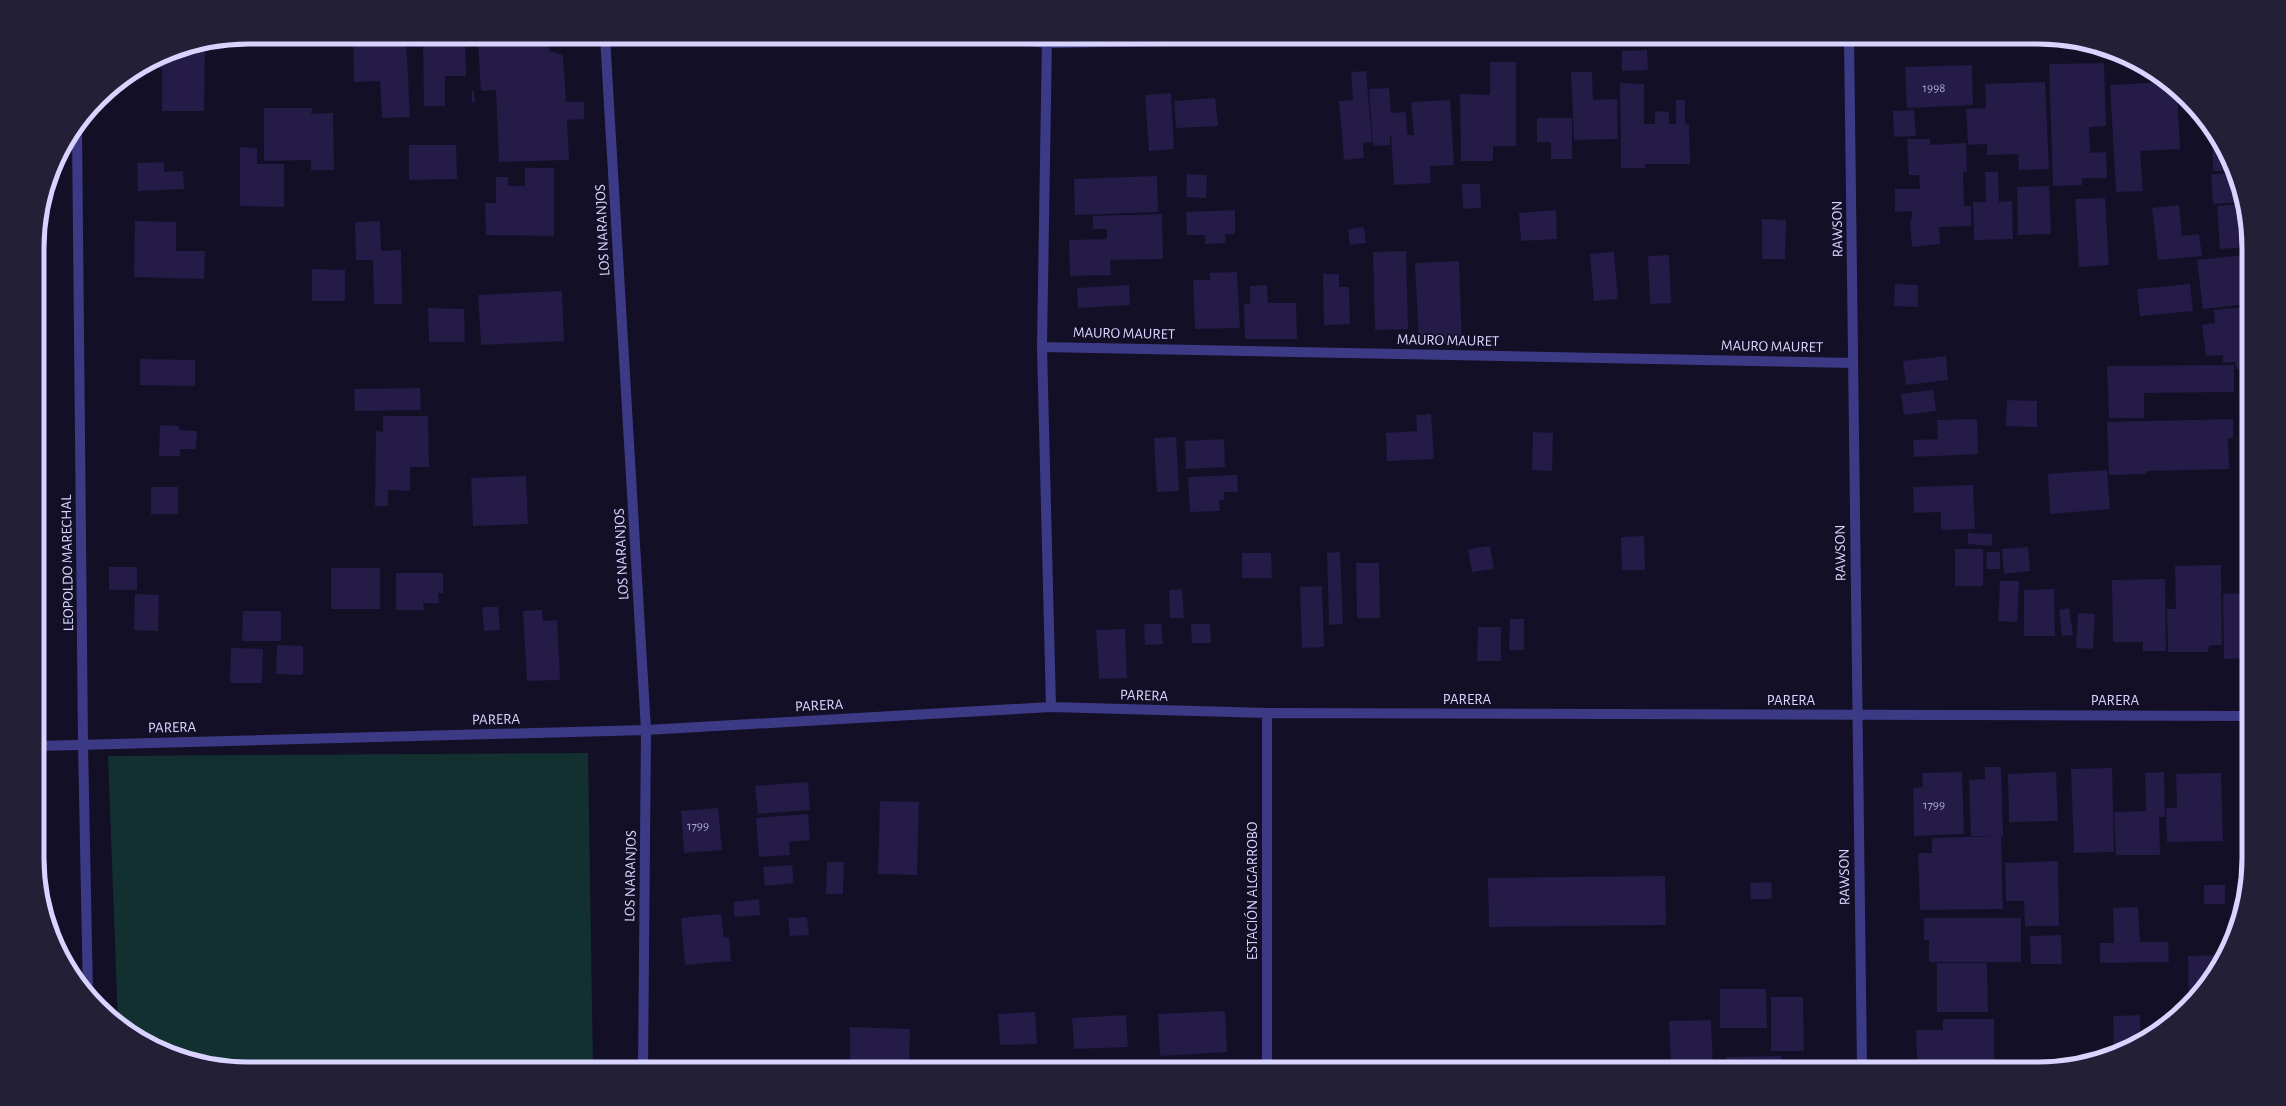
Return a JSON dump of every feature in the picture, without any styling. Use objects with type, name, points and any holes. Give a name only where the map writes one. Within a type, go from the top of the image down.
[{"type":"street","name":"LOS NARANJOS","points":[[605,44],[646,730],[643,1062]]},
{"type":"street","points":[[1048,44],[1042,347],[1051,707]]},
{"type":"street","name":"RAWSON","points":[[1849,44],[1862,1062]]},
{"type":"street","name":"LEOPOLDO MARECHAL","points":[[78,134],[83,744],[88,984]]},
{"type":"street","name":"MAURO MAURET","points":[[1042,347],[1853,363]]},
{"type":"street","name":"PARERA","points":[[44,746],[646,730],[1051,707],[1267,713],[2242,716]]},
{"type":"street","name":"ESTACIÓN ALGARROBO","points":[[1267,713],[1267,1062]]},
{"type":"green space","points":[[588,753],[593,1062],[234,1062],[195,1055],[170,1047],[134,1028],[118,1015],[108,756]]},
{"type":"building","points":[[353,44],[406,44],[410,117],[382,118],[380,81],[354,82]]},
{"type":"building","points":[[423,44],[465,44],[466,76],[445,76],[445,106],[424,106]]},
{"type":"building","points":[[478,44],[548,44],[549,51],[563,55],[566,102],[584,102],[584,119],[567,120],[569,160],[499,162],[496,90],[481,91]]},
{"type":"building","points":[[205,49],[204,111],[162,111],[162,68],[152,68],[170,59]]},
{"type":"building","points":[[1647,50],[1648,70],[1622,71],[1622,51]]},
{"type":"building","points":[[1490,62],[1516,62],[1516,146],[1493,146],[1493,161],[1461,161],[1460,94],[1490,95]]},
{"type":"building","points":[[2104,63],[2106,126],[2089,127],[2090,153],[2106,152],[2107,178],[2082,178],[2082,185],[2053,186],[2049,64]]},
{"type":"building","points":[[1972,65],[1973,105],[1907,108],[1905,67]]},
{"type":"building","points":[[1366,71],[1372,142],[1363,143],[1364,158],[1344,160],[1339,101],[1353,100],[1351,72]]},
{"type":"building","points":[[1571,72],[1592,72],[1593,100],[1617,99],[1618,139],[1574,140]]},
{"type":"building","points":[[2045,82],[2049,169],[2019,170],[2018,154],[1987,155],[1987,144],[1968,145],[1966,109],[1986,108],[1985,84]]},
{"type":"building","points":[[2158,82],[2178,100],[2180,149],[2140,151],[2143,191],[2116,192],[2110,85]]},
{"type":"building","points":[[1620,83],[1644,84],[1644,124],[1655,124],[1655,111],[1669,112],[1669,124],[1676,124],[1676,100],[1685,100],[1685,124],[1689,125],[1690,164],[1645,164],[1645,168],[1621,168]]},
{"type":"building","points":[[1389,88],[1391,113],[1406,112],[1407,135],[1414,135],[1411,102],[1450,100],[1454,165],[1430,166],[1431,183],[1394,185],[1391,136],[1398,135],[1390,136],[1390,145],[1373,146],[1369,89]]},
{"type":"building","points":[[472,91],[474,91],[475,103],[472,102]]},
{"type":"building","points":[[1171,93],[1174,149],[1149,151],[1145,95]]},
{"type":"building","points":[[1215,98],[1218,126],[1176,128],[1174,101]]},
{"type":"building","points":[[264,108],[312,108],[311,114],[333,113],[334,170],[311,170],[311,160],[264,161]]},
{"type":"building","points":[[1914,110],[1916,136],[1894,137],[1893,111]]},
{"type":"building","points":[[1537,118],[1572,118],[1572,159],[1551,159],[1551,142],[1537,142]]},
{"type":"building","points":[[1907,139],[1930,139],[1930,145],[1966,143],[1967,172],[1963,173],[1964,206],[1971,206],[1971,226],[1939,227],[1940,244],[1912,247],[1910,220],[1912,220],[1912,211],[1895,212],[1895,189],[1920,189],[1919,175],[1909,175]]},
{"type":"building","points":[[2212,141],[2227,171],[2213,171]]},
{"type":"building","points":[[409,145],[456,145],[457,179],[409,180]]},
{"type":"building","points":[[240,147],[257,148],[257,164],[284,164],[284,207],[240,206]]},
{"type":"building","points":[[164,162],[164,172],[183,171],[184,189],[138,191],[137,163]]},
{"type":"building","points":[[525,168],[554,168],[554,236],[486,235],[485,203],[496,203],[496,177],[508,177],[508,186],[525,186]]},
{"type":"building","points":[[1985,172],[1998,172],[1999,202],[2012,201],[2013,239],[1974,240],[1973,202],[1986,202]]},
{"type":"building","points":[[2228,173],[2237,202],[2213,204],[2211,174]]},
{"type":"building","points":[[1187,174],[1207,175],[1206,198],[1186,197]]},
{"type":"building","points":[[1157,176],[1158,212],[1075,215],[1074,179]]},
{"type":"building","points":[[1462,184],[1480,184],[1481,208],[1463,209]]},
{"type":"building","points":[[2049,186],[2051,234],[2018,235],[2017,187]]},
{"type":"building","points":[[2105,198],[2109,265],[2079,267],[2075,199]]},
{"type":"building","points":[[2237,204],[2242,234],[2242,247],[2220,249],[2217,206]]},
{"type":"building","points":[[2179,205],[2182,236],[2199,234],[2202,256],[2158,260],[2152,208]]},
{"type":"building","points":[[1235,210],[1235,234],[1225,234],[1226,243],[1205,244],[1205,235],[1187,235],[1186,212]]},
{"type":"building","points":[[1556,210],[1557,239],[1521,241],[1519,213]]},
{"type":"building","points":[[1162,214],[1163,259],[1110,260],[1111,275],[1070,276],[1069,240],[1107,239],[1107,229],[1093,229],[1093,216]]},
{"type":"building","points":[[1762,219],[1786,220],[1785,259],[1762,259]]},
{"type":"building","points":[[135,221],[176,222],[176,251],[205,251],[204,279],[134,277]]},
{"type":"building","points":[[380,221],[381,251],[401,250],[402,304],[374,304],[373,260],[356,260],[355,222]]},
{"type":"building","points":[[1364,227],[1366,243],[1350,245],[1348,229]]},
{"type":"building","points":[[1406,251],[1408,329],[1375,330],[1373,252]]},
{"type":"building","points":[[1614,252],[1618,299],[1594,301],[1590,254]]},
{"type":"building","points":[[1669,255],[1671,303],[1650,304],[1648,256]]},
{"type":"building","points":[[2242,256],[2242,305],[2203,309],[2197,260]]},
{"type":"building","points":[[1459,261],[1462,343],[1419,345],[1415,263]]},
{"type":"building","points":[[312,269],[345,270],[345,301],[312,301]]},
{"type":"building","points":[[1237,272],[1240,328],[1195,329],[1193,280],[1210,280],[1210,273]]},
{"type":"building","points":[[1323,274],[1339,274],[1339,287],[1349,287],[1350,324],[1324,325]]},
{"type":"building","points":[[1895,284],[1918,285],[1918,307],[1894,306]]},
{"type":"building","points":[[2190,284],[2193,311],[2140,316],[2137,289]]},
{"type":"building","points":[[1129,285],[1130,305],[1078,308],[1077,288]]},
{"type":"building","points":[[1267,285],[1268,303],[1296,303],[1297,339],[1245,339],[1244,304],[1250,304],[1250,286]]},
{"type":"building","points":[[562,291],[564,341],[481,345],[478,295]]},
{"type":"building","points":[[2242,307],[2242,368],[2236,369],[2235,362],[2223,363],[2223,355],[2206,356],[2202,325],[2215,323],[2214,310]]},
{"type":"building","points":[[428,308],[464,309],[465,342],[429,342]]},
{"type":"building","points":[[1946,356],[1948,380],[1906,385],[1903,361]]},
{"type":"building","points":[[140,359],[195,360],[195,386],[140,385]]},
{"type":"building","points":[[2234,365],[2234,392],[2144,393],[2144,418],[2109,418],[2107,366]]},
{"type":"building","points":[[420,388],[421,410],[355,411],[354,389]]},
{"type":"building","points":[[1933,390],[1936,411],[1904,415],[1901,394]]},
{"type":"building","points":[[2007,400],[2037,401],[2037,427],[2006,426]]},
{"type":"building","points":[[1431,414],[1434,459],[1387,461],[1386,433],[1417,431],[1416,415]]},
{"type":"building","points":[[383,416],[428,416],[429,467],[410,467],[410,491],[388,490],[388,506],[375,506],[376,431],[383,432]]},
{"type":"building","points":[[1977,419],[1978,454],[1914,457],[1913,440],[1938,439],[1937,420]]},
{"type":"building","points":[[2233,419],[2233,438],[2228,438],[2229,469],[2147,471],[2146,474],[2109,475],[2107,422]]},
{"type":"building","points":[[160,425],[179,426],[179,430],[197,431],[196,449],[180,449],[180,456],[159,456]]},
{"type":"building","points":[[1533,432],[1553,433],[1552,471],[1532,470]]},
{"type":"building","points":[[1176,437],[1179,491],[1157,492],[1154,438]]},
{"type":"building","points":[[1224,439],[1225,467],[1186,469],[1185,441]]},
{"type":"building","points":[[2107,470],[2110,509],[2050,514],[2048,474]]},
{"type":"building","points":[[1237,475],[1238,492],[1224,492],[1224,500],[1219,500],[1220,511],[1190,512],[1188,477]]},
{"type":"building","points":[[526,476],[528,524],[473,526],[471,478]]},
{"type":"building","points":[[1973,485],[1975,529],[1941,530],[1941,512],[1914,513],[1913,487]]},
{"type":"building","points":[[151,487],[178,487],[178,514],[151,514]]},
{"type":"building","points":[[1968,533],[1992,534],[1992,546],[1968,544]]},
{"type":"building","points":[[1644,536],[1645,570],[1622,570],[1621,537]]},
{"type":"building","points":[[1490,546],[1494,569],[1472,572],[1468,549]]},
{"type":"building","points":[[2028,547],[2030,571],[2004,574],[2002,549]]},
{"type":"building","points":[[1955,549],[1983,549],[1983,586],[1955,586]]},
{"type":"building","points":[[1340,552],[1343,624],[1329,625],[1327,553]]},
{"type":"building","points":[[1987,552],[2000,552],[2000,569],[1986,569]]},
{"type":"building","points":[[1242,553],[1271,553],[1272,578],[1242,578]]},
{"type":"building","points":[[1356,563],[1379,563],[1380,618],[1357,618]]},
{"type":"building","points":[[2221,565],[2222,645],[2209,645],[2208,652],[2168,652],[2167,609],[2176,609],[2175,566]]},
{"type":"building","points":[[109,567],[137,567],[137,590],[109,590]]},
{"type":"building","points":[[331,568],[380,568],[380,609],[331,609]]},
{"type":"building","points":[[396,573],[443,573],[443,593],[438,593],[439,603],[423,603],[424,610],[396,610]]},
{"type":"building","points":[[2165,579],[2166,651],[2143,651],[2143,642],[2113,642],[2112,580]]},
{"type":"building","points":[[2000,581],[2019,581],[2017,622],[1998,621]]},
{"type":"building","points":[[1322,586],[1324,647],[1302,648],[1300,587]]},
{"type":"building","points":[[1182,589],[1184,618],[1170,618],[1169,590]]},
{"type":"building","points":[[2054,589],[2055,636],[2024,636],[2024,590]]},
{"type":"building","points":[[2242,593],[2242,658],[2224,659],[2223,594]]},
{"type":"building","points":[[135,594],[159,595],[158,631],[134,630]]},
{"type":"building","points":[[482,607],[498,607],[500,630],[484,631]]},
{"type":"building","points":[[2069,608],[2073,635],[2062,636],[2059,610]]},
{"type":"building","points":[[542,610],[543,621],[557,620],[560,680],[527,681],[523,611]]},
{"type":"building","points":[[243,611],[281,611],[281,641],[242,641]]},
{"type":"building","points":[[2078,613],[2095,614],[2093,649],[2076,648]]},
{"type":"building","points":[[1510,619],[1524,619],[1524,650],[1509,650]]},
{"type":"building","points":[[1144,624],[1161,624],[1163,644],[1145,645]]},
{"type":"building","points":[[1191,624],[1210,624],[1211,643],[1192,643]]},
{"type":"building","points":[[1478,627],[1501,627],[1501,661],[1477,661]]},
{"type":"building","points":[[1125,629],[1127,678],[1099,679],[1096,630]]},
{"type":"building","points":[[277,645],[303,646],[303,675],[276,674]]},
{"type":"building","points":[[231,648],[263,649],[262,683],[230,683]]},
{"type":"building","points":[[1985,767],[2001,767],[2003,836],[1971,836],[1969,780],[1985,779]]},
{"type":"building","points":[[2112,768],[2114,852],[2074,853],[2071,769]]},
{"type":"building","points":[[1962,772],[1964,834],[1914,836],[1913,788],[1923,787],[1922,773]]},
{"type":"building","points":[[2056,772],[2058,821],[2009,822],[2008,774]]},
{"type":"building","points":[[2164,772],[2165,817],[2159,817],[2160,855],[2116,855],[2114,812],[2146,811],[2145,773]]},
{"type":"building","points":[[2221,773],[2223,841],[2167,842],[2166,808],[2177,808],[2176,774]]},
{"type":"building","points":[[808,782],[810,810],[758,814],[755,786]]},
{"type":"building","points":[[880,801],[919,802],[917,875],[878,874]]},
{"type":"building","points":[[718,808],[722,850],[684,853],[681,811]]},
{"type":"building","points":[[808,814],[810,840],[789,842],[790,855],[759,857],[756,818]]},
{"type":"building","points":[[2001,836],[2003,909],[1920,910],[1918,853],[1932,853],[1932,838]]},
{"type":"building","points":[[2058,861],[2059,926],[2025,926],[2024,901],[2006,901],[2005,863]]},
{"type":"building","points":[[827,862],[844,862],[843,894],[826,894]]},
{"type":"building","points":[[792,865],[794,883],[765,886],[763,867]]},
{"type":"building","points":[[1665,876],[1666,925],[1489,927],[1488,878]]},
{"type":"building","points":[[1771,882],[1772,899],[1751,899],[1750,883]]},
{"type":"building","points":[[2204,885],[2225,885],[2225,904],[2204,904]]},
{"type":"building","points":[[759,899],[760,915],[734,917],[734,902]]},
{"type":"building","points":[[2138,907],[2140,942],[2168,942],[2169,962],[2100,963],[2100,943],[2114,943],[2113,908]]},
{"type":"building","points":[[721,914],[724,938],[729,937],[731,961],[685,965],[681,918]]},
{"type":"building","points":[[807,917],[809,935],[790,936],[788,918]]},
{"type":"building","points":[[1924,918],[2021,918],[2021,962],[1929,962],[1929,940],[1924,940]]},
{"type":"building","points":[[2061,935],[2062,964],[2031,964],[2030,936]]},
{"type":"building","points":[[2217,955],[2208,972],[2189,995],[2188,956]]},
{"type":"building","points":[[1937,963],[1987,963],[1988,1012],[1937,1012]]},
{"type":"building","points":[[1720,989],[1766,989],[1767,1028],[1720,1028]]},
{"type":"building","points":[[1771,997],[1803,997],[1804,1051],[1771,1051]]},
{"type":"building","points":[[1225,1011],[1227,1052],[1160,1056],[1158,1014]]},
{"type":"building","points":[[1035,1012],[1037,1044],[1000,1045],[998,1014]]},
{"type":"building","points":[[1126,1015],[1128,1047],[1074,1049],[1072,1018]]},
{"type":"building","points":[[2140,1015],[2141,1035],[2114,1048],[2113,1016]]},
{"type":"building","points":[[1943,1019],[1994,1019],[1994,1062],[1917,1062],[1916,1030],[1943,1030]]},
{"type":"building","points":[[1711,1020],[1713,1062],[1671,1062],[1669,1021]]},
{"type":"building","points":[[850,1027],[910,1029],[909,1062],[850,1062]]},
{"type":"building","points":[[1781,1056],[1781,1062],[1726,1062],[1726,1057]]}]
